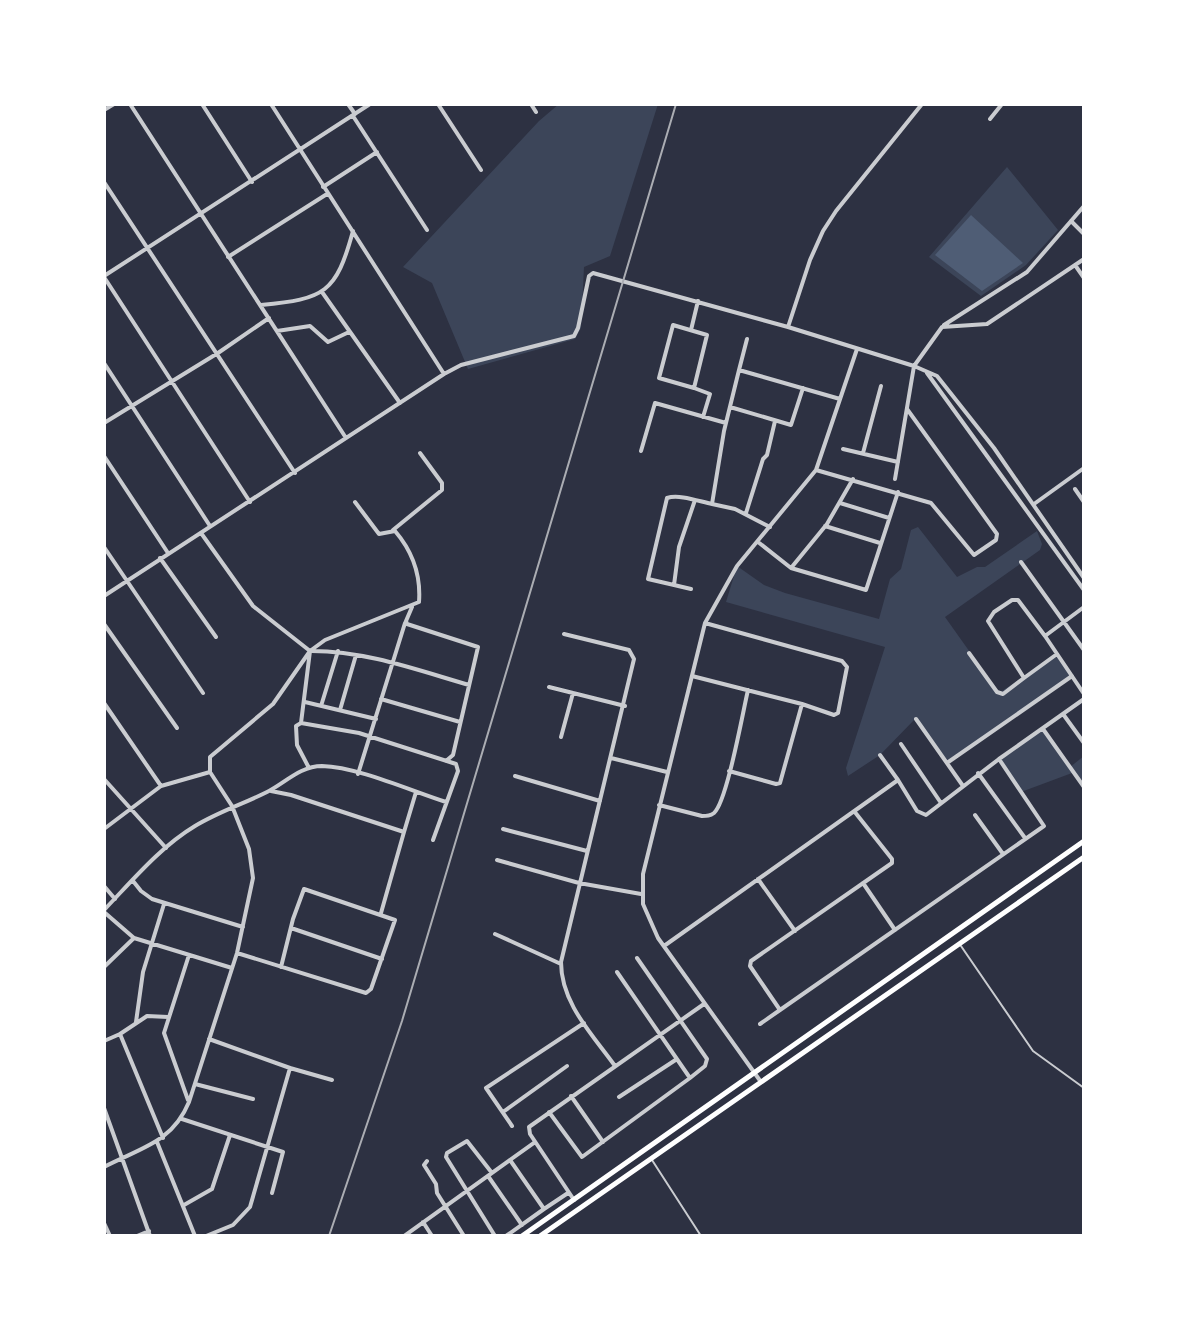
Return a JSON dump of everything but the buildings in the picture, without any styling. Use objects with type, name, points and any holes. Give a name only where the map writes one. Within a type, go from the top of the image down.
[{"type":"main road","points":[[522,1236],[1084,841]]},
{"type":"main road","points":[[540,1236],[1084,857]]},
{"type":"street","points":[[104,110],[114,104]]},
{"type":"street","points":[[130,104],[346,439]]},
{"type":"street","points":[[202,104],[252,182]]},
{"type":"street","points":[[271,104],[444,374]]},
{"type":"street","points":[[348,104],[427,230]]},
{"type":"street","points":[[250,502],[104,277],[370,104]]},
{"type":"street","points":[[438,104],[481,170]]},
{"type":"street","points":[[531,104],[536,112]]},
{"type":"street","points":[[788,327],[823,231],[922,104]]},
{"type":"street","points":[[990,119],[1002,104]]},
{"type":"street","points":[[323,187],[377,152]]},
{"type":"street","points":[[104,182],[295,473]]},
{"type":"street","points":[[228,257],[327,194]]},
{"type":"street","points":[[895,479],[914,366],[942,327],[1027,272],[1084,206]]},
{"type":"street","points":[[1071,221],[1084,234]]},
{"type":"street","points":[[261,305],[296,302],[322,292],[338,274],[353,231]]},
{"type":"street","points":[[942,327],[987,324],[1084,259]]},
{"type":"street","points":[[1075,265],[1084,278]]},
{"type":"street","points":[[104,596],[444,374],[461,365],[574,336],[580,323],[589,276],[593,273],[788,327],[937,376],[1084,578]]},
{"type":"street","points":[[322,292],[400,403]]},
{"type":"street","points":[[691,330],[698,301]]},
{"type":"street","points":[[104,423],[269,318]]},
{"type":"street","points":[[694,388],[707,335],[673,325],[659,378],[710,394],[703,417]]},
{"type":"street","points":[[277,331],[311,327],[328,342],[350,331]]},
{"type":"street","points":[[712,504],[726,423],[747,339]]},
{"type":"street","points":[[761,1082],[664,946],[643,904],[643,874],[705,623],[737,566],[816,470],[857,349]]},
{"type":"street","points":[[104,363],[210,526]]},
{"type":"street","points":[[739,370],[840,399]]},
{"type":"street","points":[[926,371],[1084,590]]},
{"type":"street","points":[[863,453],[881,386]]},
{"type":"street","points":[[730,407],[791,425],[803,388]]},
{"type":"street","points":[[641,451],[655,403],[726,423]]},
{"type":"street","points":[[816,470],[931,503],[974,555],[996,540],[997,534],[907,409]]},
{"type":"street","points":[[746,514],[763,459],[767,455],[775,421]]},
{"type":"street","points":[[843,449],[898,462]]},
{"type":"street","points":[[355,502],[379,534],[393,530],[442,490],[442,483],[420,453]]},
{"type":"street","points":[[104,456],[168,553]]},
{"type":"street","points":[[1027,508],[1084,468]]},
{"type":"street","points":[[791,568],[825,526],[853,479]]},
{"type":"street","points":[[1075,489],[1084,502]]},
{"type":"street","points":[[758,542],[791,568],[866,590],[898,492]]},
{"type":"street","points":[[691,589],[648,579],[667,498],[712,504],[746,514],[770,527]]},
{"type":"street","points":[[674,585],[679,547],[695,500]]},
{"type":"street","points":[[840,503],[889,518]]},
{"type":"street","points":[[825,526],[880,543]]},
{"type":"street","points":[[104,1167],[157,1142],[182,1119],[237,953],[253,878],[252,865],[232,806],[210,772],[208,763],[213,752],[273,704],[310,651],[325,640],[419,602],[416,568],[411,553],[393,530]]},
{"type":"street","points":[[201,533],[253,606],[310,651],[356,654],[469,685]]},
{"type":"street","points":[[104,547],[203,693]]},
{"type":"street","points":[[160,558],[216,637]]},
{"type":"street","points":[[1021,562],[1084,650]]},
{"type":"street","points":[[880,755],[920,814],[926,815],[1084,696],[1045,636],[1016,600],[994,612],[988,621],[1024,678]]},
{"type":"street","points":[[358,774],[412,607]]},
{"type":"street","points":[[1045,636],[1084,607]]},
{"type":"street","points":[[406,621],[407,624],[478,647],[453,755],[446,761]]},
{"type":"street","points":[[692,676],[837,714],[844,686],[845,664],[705,623]]},
{"type":"street","points":[[104,624],[177,728]]},
{"type":"street","points":[[564,634],[631,653],[634,659],[561,964],[563,988],[615,1066]]},
{"type":"street","points":[[301,723],[310,651]]},
{"type":"street","points":[[321,706],[338,651]]},
{"type":"street","points":[[969,653],[999,694],[1057,654]]},
{"type":"street","points":[[340,710],[356,654]]},
{"type":"street","points":[[947,763],[1072,676]]},
{"type":"street","points":[[549,687],[625,706]]},
{"type":"street","points":[[659,805],[702,816],[714,813],[729,771],[748,690]]},
{"type":"street","points":[[561,737],[573,693]]},
{"type":"street","points":[[381,699],[460,722]]},
{"type":"street","points":[[305,702],[376,719]]},
{"type":"street","points":[[104,703],[161,786]]},
{"type":"street","points":[[729,771],[780,783],[802,704]]},
{"type":"street","points":[[1063,714],[1084,743]]},
{"type":"street","points":[[916,719],[963,786]]},
{"type":"street","points":[[309,768],[296,739],[296,726],[301,723],[371,736],[446,761],[458,768],[433,840]]},
{"type":"street","points":[[1043,729],[1084,787]]},
{"type":"street","points":[[901,744],[941,803]]},
{"type":"street","points":[[611,758],[668,772]]},
{"type":"street","points":[[760,1024],[1043,824],[999,759]]},
{"type":"street","points":[[232,968],[134,938],[104,911],[166,848],[193,827],[309,768],[327,767],[358,774],[446,802]]},
{"type":"street","points":[[104,829],[161,786],[210,772]]},
{"type":"street","points":[[978,773],[1025,838]]},
{"type":"street","points":[[515,776],[600,801]]},
{"type":"street","points":[[104,779],[166,848]]},
{"type":"street","points":[[664,946],[898,780]]},
{"type":"street","points":[[269,791],[291,795],[404,832]]},
{"type":"street","points":[[381,914],[416,792]]},
{"type":"street","points":[[780,1010],[751,961],[891,864],[892,861],[854,811]]},
{"type":"street","points":[[975,815],[1003,854]]},
{"type":"street","points":[[503,829],[587,851]]},
{"type":"street","points":[[497,860],[579,883],[641,894]]},
{"type":"street","points":[[758,879],[795,931]]},
{"type":"street","points":[[133,881],[146,896],[164,904],[243,927]]},
{"type":"street","points":[[863,883],[895,930]]},
{"type":"street","points":[[104,886],[115,899]]},
{"type":"street","points":[[237,953],[281,967],[366,993],[371,989],[395,920],[304,889],[281,967]]},
{"type":"street","points":[[136,1022],[141,982],[164,904]]},
{"type":"street","points":[[291,928],[382,959]]},
{"type":"street","points":[[495,934],[561,964]]},
{"type":"street","points":[[104,967],[134,938]]},
{"type":"street","points":[[189,955],[168,1017],[165,1038],[189,1102]]},
{"type":"street","points":[[549,1112],[579,1156],[584,1156],[705,1066],[707,1059],[637,958]]},
{"type":"street","points":[[617,972],[690,1078]]},
{"type":"street","points":[[574,1200],[530,1134],[529,1127],[704,1004]]},
{"type":"street","points":[[104,1041],[151,1016],[168,1017]]},
{"type":"street","points":[[512,1126],[486,1088],[584,1023]]},
{"type":"street","points":[[120,1034],[163,1138]]},
{"type":"street","points":[[209,1039],[332,1080]]},
{"type":"street","points":[[619,1097],[677,1059]]},
{"type":"street","points":[[503,1112],[567,1066]]},
{"type":"street","points":[[206,1236],[233,1225],[246,1213],[290,1068]]},
{"type":"street","points":[[195,1084],[253,1099]]},
{"type":"street","points":[[571,1096],[603,1142]]},
{"type":"street","points":[[104,1108],[149,1234],[137,1236]]},
{"type":"street","points":[[182,1119],[283,1152],[272,1193]]},
{"type":"street","points":[[183,1206],[210,1192],[230,1135]]},
{"type":"street","points":[[495,1236],[446,1157],[448,1152],[467,1141],[522,1225]]},
{"type":"street","points":[[157,1142],[195,1236]]},
{"type":"street","points":[[404,1236],[535,1142]]},
{"type":"street","points":[[510,1160],[544,1209]]},
{"type":"street","points":[[427,1161],[424,1165],[464,1236]]},
{"type":"street","points":[[506,1236],[569,1192]]},
{"type":"street","points":[[423,1222],[432,1236]]},
{"type":"street","points":[[104,1223],[110,1236]]},
{"type":"lane","points":[[959,944],[1033,1051],[1084,1088]]},
{"type":"lane","points":[[652,1159],[701,1236]]},
{"type":"shaded area","points":[[559,104],[658,104],[610,256],[584,267],[581,328],[575,339],[468,369],[432,283],[403,267],[539,121]]},
{"type":"shaded area","points":[[1007,167],[1058,230],[1026,265],[981,296],[929,257]]},
{"type":"shaded area","points":[[971,215],[1023,263],[982,291],[935,255]]},
{"type":"shaded area","points":[[918,527],[957,577],[977,567],[985,567],[1037,531],[1042,544],[1040,550],[945,617],[999,693],[1057,654],[1072,676],[947,763],[915,719],[880,755],[848,776],[846,768],[885,647],[726,602],[737,566],[764,585],[785,593],[879,619],[890,579],[901,569],[911,530]]},
{"type":"shaded area","points":[[1043,729],[1070,767],[1084,756],[1084,787],[1072,773],[1021,792],[999,759]]},
{"type":"railway","points":[[329,1236],[402,1021],[676,104]]}]
